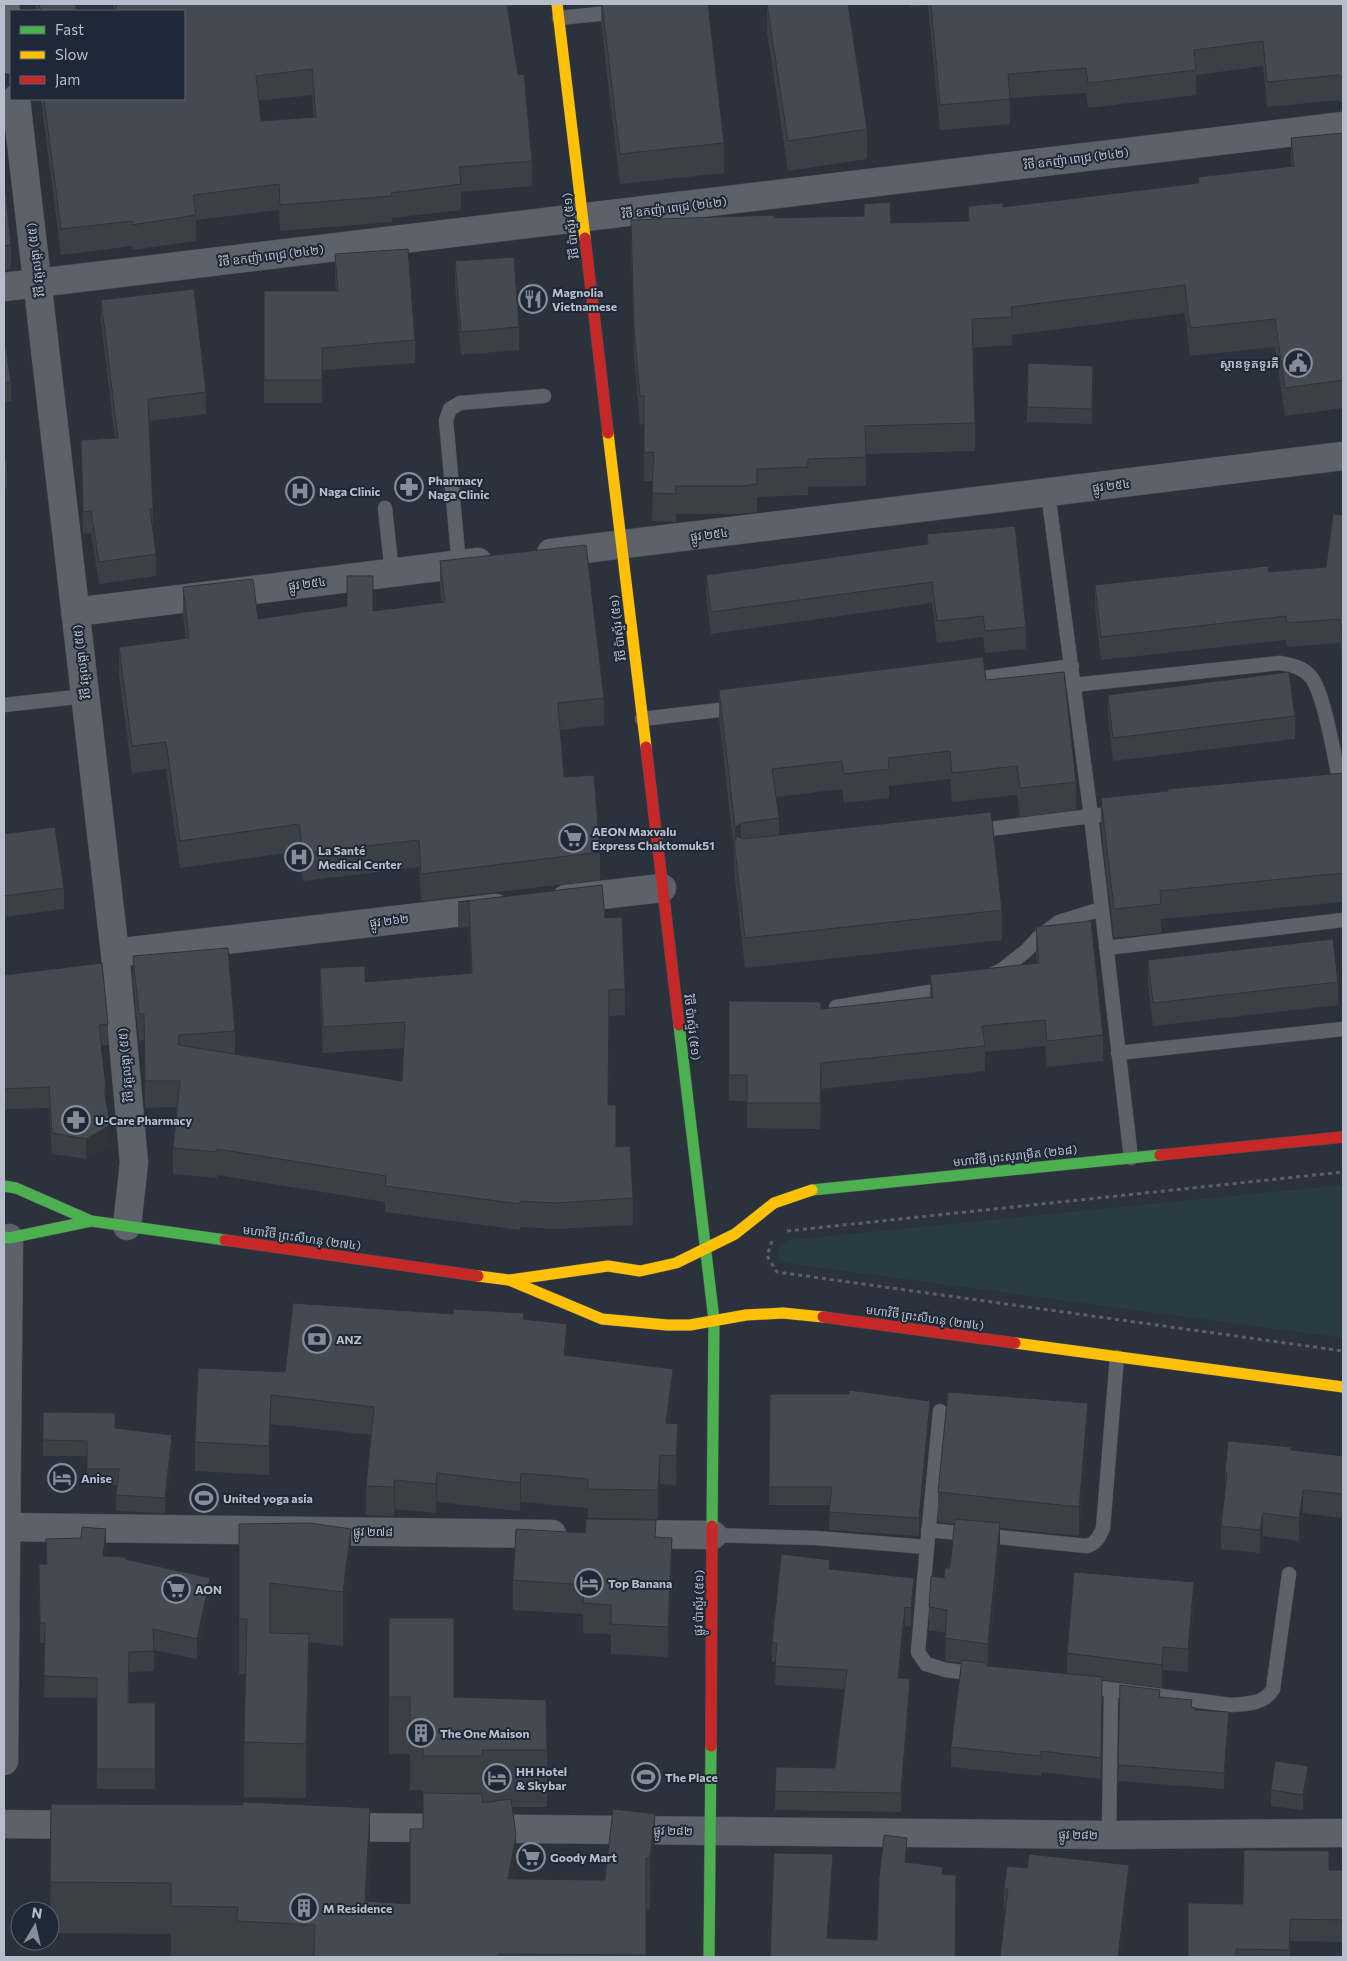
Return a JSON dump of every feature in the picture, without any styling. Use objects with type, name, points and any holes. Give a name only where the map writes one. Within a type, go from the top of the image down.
[{"type":"main road","name":"វិថី ប៉ាស្ទ័រ (៥១)","points":[[558,11],[662,888],[707,1249]]},
{"type":"main road","name":"មហាវិថី ព្រះសុរាម្រឹត (២៦៨)","points":[[707,1249],[735,1234],[774,1202],[808,1190],[1343,1137]]},
{"type":"main road","name":"មហាវិថី ព្រះសីហនុ (២៧៤)","points":[[4,1186],[16,1188],[91,1221],[509,1280],[602,1319],[667,1325],[690,1325],[746,1315],[774,1313],[819,1316],[1343,1387]]},
{"type":"main road","name":"មហាវិថី ព្រះសីហនុ (២៧៤)","points":[[6,1238],[91,1221]]},
{"type":"main road","name":"មហាវិថី ព្រះសីហនុ (២៧៤)","points":[[509,1280],[608,1266],[640,1271],[676,1263],[707,1249]]},
{"type":"main road","name":"ផ្លូវ ប៉ាស្ទ័រ (៥១)","points":[[707,1249],[714,1320],[709,1957]]},
{"type":"street","points":[[5,4],[10,51]]},
{"type":"street","name":"វិថី វត្តលង្កា (៥៥)","points":[[16,100],[115,953],[134,1163],[127,1226]]},
{"type":"street","name":"វិថី ឧកញ៉ា ពេជ្រ (២៤២)","points":[[4,287],[1343,126]]},
{"type":"street","name":"ផ្លូវ ២៥៤","points":[[75,612],[1343,456]]},
{"type":"street","name":"ផ្លូវ ២៦២","points":[[115,953],[662,888]]},
{"type":"street","points":[[4,1761],[6,1238]]},
{"type":"street","name":"ផ្លូវ ២៧៨","points":[[5,1527],[713,1535]]},
{"type":"street","points":[[4,1824],[113,1825]]},
{"type":"street","name":"ផ្លូវ ២៨២","points":[[312,1827],[1109,1834],[1343,1833]]},
{"type":"lane","points":[[558,11],[611,8],[630,11]]},
{"type":"lane","points":[[459,565],[446,420],[450,409],[460,403],[544,396]]},
{"type":"lane","points":[[1048,492],[1091,816],[1131,1158]]},
{"type":"lane","points":[[385,508],[392,573]]},
{"type":"lane","points":[[1073,685],[1280,663],[1297,666],[1311,677],[1321,698],[1338,787]]},
{"type":"lane","points":[[956,681],[1072,666]]},
{"type":"lane","points":[[4,705],[85,696]]},
{"type":"lane","points":[[642,719],[753,706]]},
{"type":"lane","points":[[965,832],[1110,814]]},
{"type":"lane","points":[[980,981],[1003,969],[1059,922],[1101,909]]},
{"type":"lane","points":[[1106,948],[1343,920]]},
{"type":"lane","points":[[836,1007],[963,986]]},
{"type":"lane","points":[[1118,1053],[1343,1029]]},
{"type":"lane","points":[[928,1530],[1087,1546],[1095,1543],[1103,1528],[1117,1357]]},
{"type":"lane","points":[[940,1411],[918,1652],[926,1664],[946,1670],[995,1676]]},
{"type":"lane","points":[[713,1535],[816,1538],[927,1547]]},
{"type":"lane","points":[[1072,1685],[1231,1705],[1246,1704],[1265,1698],[1273,1689],[1289,1574]]},
{"type":"lane","points":[[1109,1834],[1111,1689]]},
{"type":"path","points":[[783,1233],[789,1230],[1343,1172]]},
{"type":"path","points":[[778,1237],[772,1240],[766,1256],[777,1272],[1343,1350]]},
{"type":"green space","points":[[1343,1185],[1343,1338],[785,1263],[778,1257],[778,1249],[788,1240]]},
{"type":"building","points":[[39,4],[75,4],[77,10],[41,10]]},
{"type":"building","points":[[116,4],[507,4],[518,75],[524,74],[532,161],[459,167],[461,184],[391,193],[392,196],[280,205],[279,184],[193,195],[196,215],[132,225],[132,221],[61,229],[44,100],[185,100],[185,10],[117,10]],"holes":[[[312,69],[316,117],[261,121],[256,76]]]},
{"type":"building","points":[[602,4],[708,4],[724,143],[620,154]]},
{"type":"building","points":[[767,4],[848,4],[867,129],[788,141]]},
{"type":"building","points":[[931,4],[1343,4],[1343,77],[1339,75],[1267,82],[1263,41],[1194,50],[1196,70],[1088,83],[1086,68],[1008,74],[1010,99],[940,105]]},
{"type":"building","points":[[1343,133],[1343,380],[1285,388],[1275,319],[1190,328],[1185,285],[1011,307],[1012,317],[972,319],[975,423],[865,426],[866,457],[808,459],[808,467],[757,469],[757,484],[742,486],[676,486],[676,494],[652,493],[654,452],[644,453],[644,396],[640,396],[634,327],[631,220],[774,215],[774,218],[864,216],[864,204],[890,202],[891,223],[969,221],[968,206],[1003,203],[1003,207],[1199,183],[1198,177],[1294,166],[1291,138]]},
{"type":"building","points":[[4,176],[11,245],[4,246]]},
{"type":"building","points":[[408,249],[415,340],[322,348],[322,380],[264,380],[264,291],[338,291],[335,254]]},
{"type":"building","points":[[514,257],[519,327],[461,332],[455,261]]},
{"type":"building","points":[[194,289],[206,392],[148,399],[153,509],[150,509],[156,554],[99,562],[91,511],[83,512],[81,440],[118,438],[101,300]]},
{"type":"building","points":[[4,336],[11,382],[4,383]]},
{"type":"building","points":[[1028,363],[1093,366],[1092,409],[1027,407]]},
{"type":"building","points":[[4,449],[7,469],[4,470]]},
{"type":"building","points":[[1333,514],[1343,515],[1343,647],[1340,619],[1287,623],[1286,616],[1101,637],[1095,585],[1268,566],[1269,572],[1326,567]]},
{"type":"building","points":[[1015,526],[1026,627],[985,631],[983,616],[937,621],[932,582],[711,612],[706,575],[928,544],[927,534]]},
{"type":"building","points":[[586,545],[604,698],[558,703],[564,777],[594,775],[600,852],[421,874],[419,840],[303,853],[299,824],[180,841],[166,742],[132,746],[119,647],[189,638],[183,587],[253,579],[258,619],[347,606],[347,576],[373,576],[373,611],[445,602],[440,561]]},
{"type":"building","points":[[983,657],[986,680],[1064,672],[1076,782],[1020,788],[1017,766],[952,773],[950,751],[888,758],[889,769],[844,774],[842,761],[772,769],[779,818],[741,823],[735,827],[719,690]]},
{"type":"building","points":[[1289,672],[1295,716],[1113,738],[1108,695]]},
{"type":"building","points":[[1343,773],[1343,873],[1160,891],[1161,904],[1114,909],[1101,798],[1168,791],[1168,789]]},
{"type":"building","points":[[991,812],[1002,910],[745,938],[734,840],[736,840],[736,836],[743,839]]},
{"type":"building","points":[[55,827],[64,888],[4,896],[4,834]]},
{"type":"building","points":[[602,885],[605,918],[622,917],[625,989],[609,990],[608,1105],[616,1105],[616,1147],[630,1146],[633,1198],[556,1203],[520,1201],[520,1204],[385,1186],[386,1176],[217,1149],[217,1152],[173,1148],[180,1081],[145,1081],[144,1014],[139,1014],[133,956],[228,948],[235,1031],[179,1035],[178,1045],[402,1081],[405,1022],[323,1027],[320,968],[365,966],[365,982],[472,973],[469,901],[458,902]]},
{"type":"building","points":[[1091,921],[1103,1035],[1047,1041],[1045,1020],[982,1026],[985,1046],[821,1063],[820,1103],[747,1103],[747,1075],[729,1075],[729,1001],[821,1002],[821,1009],[933,997],[930,975],[1039,963],[1036,927]]},
{"type":"building","points":[[1333,939],[1338,982],[1153,1003],[1148,960]]},
{"type":"building","points":[[102,963],[108,1024],[99,1025],[106,1088],[104,1088],[110,1125],[86,1139],[52,1133],[49,1087],[4,1089],[4,975]]},
{"type":"building","points":[[293,1303],[453,1314],[454,1309],[524,1313],[523,1319],[567,1324],[564,1355],[673,1369],[666,1423],[678,1424],[676,1456],[660,1455],[658,1490],[588,1489],[588,1479],[521,1473],[520,1483],[437,1473],[436,1484],[395,1480],[394,1487],[366,1486],[374,1407],[271,1395],[269,1446],[195,1442],[198,1368],[285,1372]]},
{"type":"building","points":[[849,1390],[930,1401],[919,1518],[829,1512],[832,1487],[769,1487],[770,1394],[849,1394]]},
{"type":"building","points":[[948,1392],[1088,1403],[1079,1507],[938,1492]]},
{"type":"building","points":[[43,1412],[115,1413],[115,1428],[172,1435],[165,1498],[116,1495],[119,1469],[87,1469],[87,1441],[43,1440]]},
{"type":"building","points":[[1228,1441],[1291,1447],[1291,1450],[1343,1456],[1343,1494],[1303,1490],[1299,1518],[1263,1513],[1260,1530],[1221,1526],[1227,1473],[1225,1472]]},
{"type":"building","points":[[586,1519],[656,1520],[655,1537],[672,1538],[668,1627],[611,1624],[611,1605],[583,1603],[584,1585],[513,1580],[516,1529],[585,1533]]},
{"type":"building","points":[[955,1519],[1000,1523],[988,1644],[945,1638],[947,1610],[929,1607],[931,1576],[944,1578],[945,1568],[950,1568]]},
{"type":"building","points":[[310,1523],[351,1529],[343,1592],[270,1583],[270,1633],[309,1634],[306,1744],[244,1742],[247,1619],[239,1619],[239,1524]]},
{"type":"building","points":[[82,1527],[106,1529],[103,1556],[125,1557],[125,1559],[210,1578],[197,1639],[153,1629],[154,1651],[129,1652],[128,1703],[155,1703],[155,1769],[97,1769],[97,1678],[44,1676],[45,1623],[40,1623],[39,1564],[47,1564],[46,1539],[81,1538]]},
{"type":"building","points":[[781,1554],[830,1560],[829,1569],[914,1578],[911,1608],[905,1607],[898,1678],[910,1679],[901,1793],[775,1791],[776,1767],[835,1768],[847,1670],[775,1666],[777,1643],[772,1643]]},
{"type":"building","points":[[1074,1572],[1194,1582],[1188,1649],[1163,1647],[1162,1665],[1067,1653]]},
{"type":"building","points":[[389,1618],[454,1618],[454,1697],[546,1700],[547,1750],[482,1750],[482,1756],[423,1756],[423,1733],[410,1733],[410,1697],[389,1697]]},
{"type":"building","points":[[962,1660],[987,1663],[987,1666],[1102,1677],[1101,1758],[1041,1751],[1041,1756],[951,1747]]},
{"type":"building","points":[[1120,1685],[1160,1690],[1159,1697],[1192,1700],[1191,1707],[1195,1708],[1195,1710],[1229,1712],[1224,1773],[1118,1765]]},
{"type":"building","points":[[1275,1761],[1308,1766],[1303,1795],[1271,1790]]},
{"type":"building","points":[[423,1793],[482,1794],[482,1803],[511,1799],[516,1835],[508,1879],[605,1880],[613,1809],[655,1814],[650,1858],[646,1858],[646,1955],[499,1954],[499,1957],[314,1957],[315,1925],[237,1921],[238,1907],[171,1906],[171,1883],[50,1882],[51,1804],[243,1805],[243,1802],[370,1808],[365,1901],[410,1904],[410,1829],[423,1829]]},
{"type":"building","points":[[884,1835],[907,1838],[905,1862],[943,1867],[942,1874],[956,1875],[955,1957],[770,1957],[774,1853],[833,1854],[827,1938],[877,1940],[879,1878]]},
{"type":"building","points":[[1244,1850],[1329,1851],[1329,1870],[1343,1870],[1343,1920],[1290,1919],[1289,1950],[1236,1949],[1236,1957],[1188,1957],[1188,1903],[1243,1904]]},
{"type":"building","points":[[1029,1854],[1129,1865],[1118,1957],[1000,1957],[1008,1889],[1004,1888],[1007,1866],[1027,1868]]},
{"type":"traffic: fast","points":[[679,1025],[714,1320],[712,1526]]},
{"type":"traffic: fast","points":[[812,1190],[1160,1155]]},
{"type":"traffic: fast","points":[[4,1186],[16,1188],[91,1221],[225,1240]]},
{"type":"traffic: fast","points":[[4,1237],[9,1238],[91,1221]]},
{"type":"traffic: fast","points":[[709,1957],[711,1746]]},
{"type":"traffic: slow","points":[[557,4],[585,238]]},
{"type":"traffic: slow","points":[[608,433],[646,747]]},
{"type":"traffic: slow","points":[[510,1280],[608,1266],[640,1271],[676,1263],[735,1234],[774,1203],[812,1190]]},
{"type":"traffic: slow","points":[[478,1276],[509,1280],[602,1319],[667,1325],[690,1325],[746,1315],[783,1313],[823,1317]]},
{"type":"traffic: slow","points":[[1015,1343],[1343,1387]]},
{"type":"traffic: jam","points":[[585,238],[608,433]]},
{"type":"traffic: jam","points":[[646,747],[679,1025]]},
{"type":"traffic: jam","points":[[1160,1155],[1343,1137]]},
{"type":"traffic: jam","points":[[225,1240],[478,1276]]},
{"type":"traffic: jam","points":[[823,1317],[1015,1343]]},
{"type":"traffic: jam","points":[[711,1746],[712,1526]]},
{"type":"place","name":"Magnolia Vietnamese","points":[[533,299]]},
{"type":"place","name":"ស្ថានទូតទួរគី","points":[[1298,363]]},
{"type":"place","name":"Pharmacy Naga Clinic","points":[[409,487]]},
{"type":"place","name":"Naga Clinic","points":[[300,491]]},
{"type":"place","name":"AEON Maxvalu Express Chaktomuk51","points":[[573,838]]},
{"type":"place","name":"La Santé Medical Center","points":[[299,857]]},
{"type":"place","name":"U-Care Pharmacy","points":[[76,1120]]},
{"type":"place","name":"ANZ","points":[[317,1339]]},
{"type":"place","name":"Anise","points":[[62,1478]]},
{"type":"place","name":"United yoga asia","points":[[204,1498]]},
{"type":"place","name":"Top Banana","points":[[589,1583]]},
{"type":"place","name":"AON","points":[[176,1589]]},
{"type":"place","name":"The One Maison","points":[[421,1733]]},
{"type":"place","name":"The Place","points":[[646,1777]]},
{"type":"place","name":"HH Hotel & Skybar","points":[[497,1778]]},
{"type":"place","name":"Goody Mart","points":[[531,1857]]},
{"type":"place","name":"M Residence","points":[[304,1908]]}]
